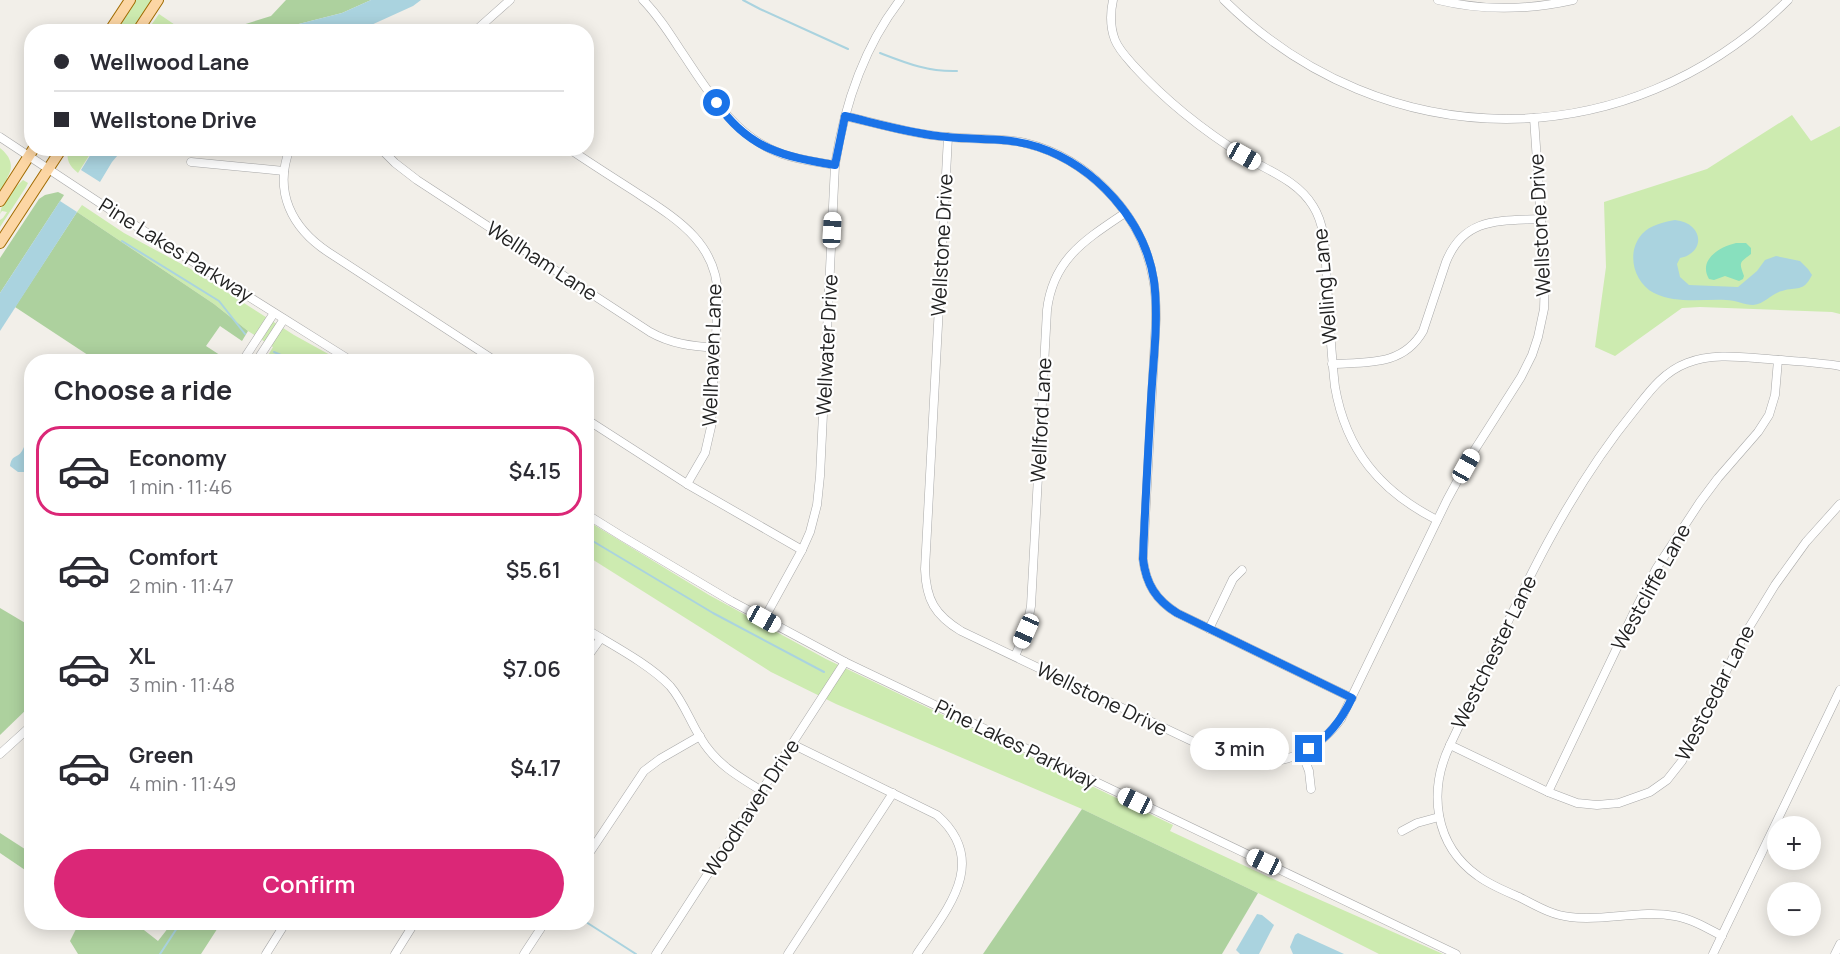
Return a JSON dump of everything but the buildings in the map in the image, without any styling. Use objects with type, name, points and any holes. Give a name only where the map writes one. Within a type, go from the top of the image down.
[{"type":"main road","points":[[114,24],[129,0]]},
{"type":"main road","points":[[142,24],[158,0]]},
{"type":"main road","points":[[0,201],[29,156]]},
{"type":"main road","points":[[0,243],[57,156]]},
{"type":"street","points":[[483,24],[510,0]]},
{"type":"street","points":[[643,0],[657,16],[720,108],[737,127],[758,143],[780,154],[835,165]]},
{"type":"street","name":"Welling Lane","points":[[1113,0],[1111,22],[1116,41],[1121,51],[1142,75],[1208,132],[1244,156],[1292,183],[1315,208],[1323,236],[1332,364],[1339,408],[1346,428],[1360,455],[1377,477],[1414,508],[1437,520]]},
{"type":"street","points":[[1224,0],[1254,28],[1290,54],[1339,82],[1368,94],[1417,108],[1452,115],[1494,119],[1571,114],[1605,107],[1645,94],[1677,81],[1725,53],[1761,26],[1788,0]]},
{"type":"street","points":[[1438,0],[1468,6],[1498,8],[1546,6],[1573,0]]},
{"type":"street","name":"Wellwater Drive","points":[[764,619],[802,550],[812,525],[819,485],[835,165],[851,94],[867,55],[896,1]]},
{"type":"street","points":[[845,116],[948,138],[1023,142],[1050,151],[1072,163],[1104,188],[1125,213],[1141,240],[1153,279],[1156,306],[1144,543],[1144,571],[1153,592],[1167,607],[1352,698]]},
{"type":"street","name":"Wellstone Drive","points":[[948,138],[925,569],[926,586],[934,608],[946,621],[961,631],[1227,757],[1242,761],[1263,762],[1289,758],[1302,753],[1319,742],[1341,719],[1437,520],[1472,454],[1521,377],[1535,346],[1545,294],[1534,118]]},
{"type":"street","name":"Pine Lakes Parkway","points":[[0,137],[24,148]]},
{"type":"street","name":"Pine Lakes Parkway","points":[[36,156],[48,169],[340,354]]},
{"type":"street","points":[[288,156],[284,171],[285,192],[290,210],[301,229],[314,242],[485,354]]},
{"type":"street","name":"Wellham Lane","points":[[387,156],[394,164],[417,180],[650,332],[679,344],[716,348]]},
{"type":"street","name":"Wellhaven Lane","points":[[580,156],[687,228],[699,241],[711,263],[718,285],[710,437],[702,460],[687,484]]},
{"type":"street","points":[[191,162],[284,171]]},
{"type":"street","name":"Wellford Lane","points":[[1015,656],[1026,631],[1031,606],[1047,310],[1050,294],[1060,270],[1074,250],[1125,213]]},
{"type":"street","points":[[1332,364],[1380,361],[1407,350],[1423,331],[1446,262],[1460,237],[1474,227],[1485,224],[1540,219]]},
{"type":"street","points":[[247,354],[274,313]]},
{"type":"street","points":[[261,354],[284,319]]},
{"type":"street","name":"Westchester Lane","points":[[1722,936],[1691,921],[1669,915],[1569,917],[1552,913],[1494,886],[1472,872],[1451,848],[1439,818],[1438,779],[1450,745],[1548,542],[1607,446],[1656,384],[1675,368],[1704,358],[1730,357],[1840,366]]},
{"type":"street","name":"Westcliffe Lane","points":[[1548,792],[1656,569],[1687,520],[1766,421],[1775,395],[1778,360]]},
{"type":"street","points":[[594,424],[687,484],[802,550]]},
{"type":"street","name":"Westcedar Lane","points":[[1450,745],[1548,792],[1587,805],[1608,805],[1641,796],[1658,787],[1667,780],[1689,749],[1734,654],[1762,605],[1801,549],[1840,504]]},
{"type":"street","name":"Pine Lakes Parkway","points":[[594,519],[682,573],[845,662],[1456,954]]},
{"type":"street","points":[[1209,629],[1233,579],[1242,570]]},
{"type":"street","points":[[594,634],[651,670],[666,683],[678,696],[699,736],[723,766],[762,791]]},
{"type":"street","points":[[594,648],[601,638]]},
{"type":"street","name":"Woodhaven Drive","points":[[656,954],[845,662]]},
{"type":"street","points":[[1713,954],[1840,690]]},
{"type":"street","points":[[0,754],[24,732]]},
{"type":"street","points":[[594,846],[644,771],[699,736]]},
{"type":"street","points":[[792,744],[937,815],[951,829],[961,851],[962,873],[959,887],[917,954]]},
{"type":"street","points":[[1302,753],[1309,771],[1311,789]]},
{"type":"street","points":[[788,954],[893,793]]},
{"type":"street","points":[[1402,831],[1413,824],[1439,818]]},
{"type":"street","points":[[266,954],[281,930]]},
{"type":"street","points":[[395,954],[411,930]]},
{"type":"street","points":[[524,954],[540,930]]},
{"type":"street","points":[[1835,954],[1840,944]]},
{"type":"green space","points":[[136,0],[153,0],[137,24],[121,24]]},
{"type":"green space","points":[[286,0],[371,0],[342,13],[299,24],[246,24],[271,16]]},
{"type":"green space","points":[[159,14],[174,24],[152,24]]},
{"type":"green space","points":[[1792,115],[1811,141],[1840,126],[1840,314],[1682,308],[1615,356],[1595,347],[1606,267],[1604,202],[1707,169]]},
{"type":"green space","points":[[0,148],[9,158],[11,169],[7,178],[9,180],[0,194]]},
{"type":"green space","points":[[67,156],[89,156],[78,173]]},
{"type":"green space","points":[[23,180],[28,183],[0,227],[0,220],[7,212],[2,211],[0,214],[3,204],[8,195]]},
{"type":"green space","points":[[58,192],[64,195],[0,293],[0,258],[39,199]]},
{"type":"green space","points":[[82,205],[124,233],[189,268],[294,335],[328,354],[269,354],[273,347],[214,304],[77,212]]},
{"type":"green space","points":[[77,212],[214,304],[248,331],[242,341],[220,326],[206,346],[218,354],[86,354],[15,307]]},
{"type":"green space","points":[[1736,243],[1746,243],[1751,248],[1751,254],[1741,263],[1743,279],[1739,281],[1725,276],[1714,280],[1709,279],[1706,272],[1708,260],[1717,251]]},
{"type":"green space","points":[[594,525],[709,595],[826,659],[1173,825],[1170,831],[1443,954],[1379,954],[1082,809],[836,704],[771,672],[594,560]]},
{"type":"green space","points":[[0,608],[24,622],[24,712],[0,735]]},
{"type":"green space","points":[[1082,809],[1258,893],[1222,954],[983,954]]},
{"type":"green space","points":[[0,833],[24,848],[24,869],[0,853]]},
{"type":"green space","points":[[76,930],[144,930],[158,941],[167,930],[216,930],[201,954],[78,954],[70,941]]},
{"type":"water","points":[[371,0],[421,0],[373,24],[299,24],[342,13]]},
{"type":"water","points":[[90,156],[117,156],[100,182],[81,170]]},
{"type":"water","points":[[60,201],[77,212],[0,331],[0,293]]},
{"type":"water","points":[[1675,220],[1692,226],[1698,238],[1694,250],[1680,258],[1677,264],[1680,277],[1689,285],[1738,287],[1757,271],[1765,260],[1776,256],[1800,261],[1812,275],[1803,287],[1778,292],[1761,303],[1753,305],[1729,300],[1671,299],[1654,293],[1641,282],[1637,274],[1633,258],[1634,249],[1642,234],[1649,228]]},
{"type":"water","points":[[24,447],[24,472],[18,472],[10,466],[13,458]]},
{"type":"water","points":[[1257,914],[1262,915],[1274,925],[1259,954],[1240,954],[1236,950]]},
{"type":"water","points":[[1298,933],[1344,954],[1293,954],[1290,947]]},
{"type":"waterway","points":[[743,0],[848,49]]},
{"type":"waterway","points":[[880,53],[927,68],[957,71]]},
{"type":"waterway","points":[[122,241],[219,301],[245,334]]},
{"type":"waterway","points":[[274,352],[279,354]]},
{"type":"waterway","points":[[594,542],[713,613],[824,672]]},
{"type":"waterway","points":[[594,927],[636,954]]},
{"type":"waterway","points":[[160,954],[176,930]]},
{"type":"route","points":[[717,103],[746,135],[780,154],[800,159],[835,165],[845,116],[948,138],[1023,142],[1065,159],[1093,178],[1115,200],[1133,225],[1147,254],[1156,306],[1144,571],[1153,592],[1167,607],[1187,619],[1352,698],[1341,719],[1331,731],[1309,749]]}]
